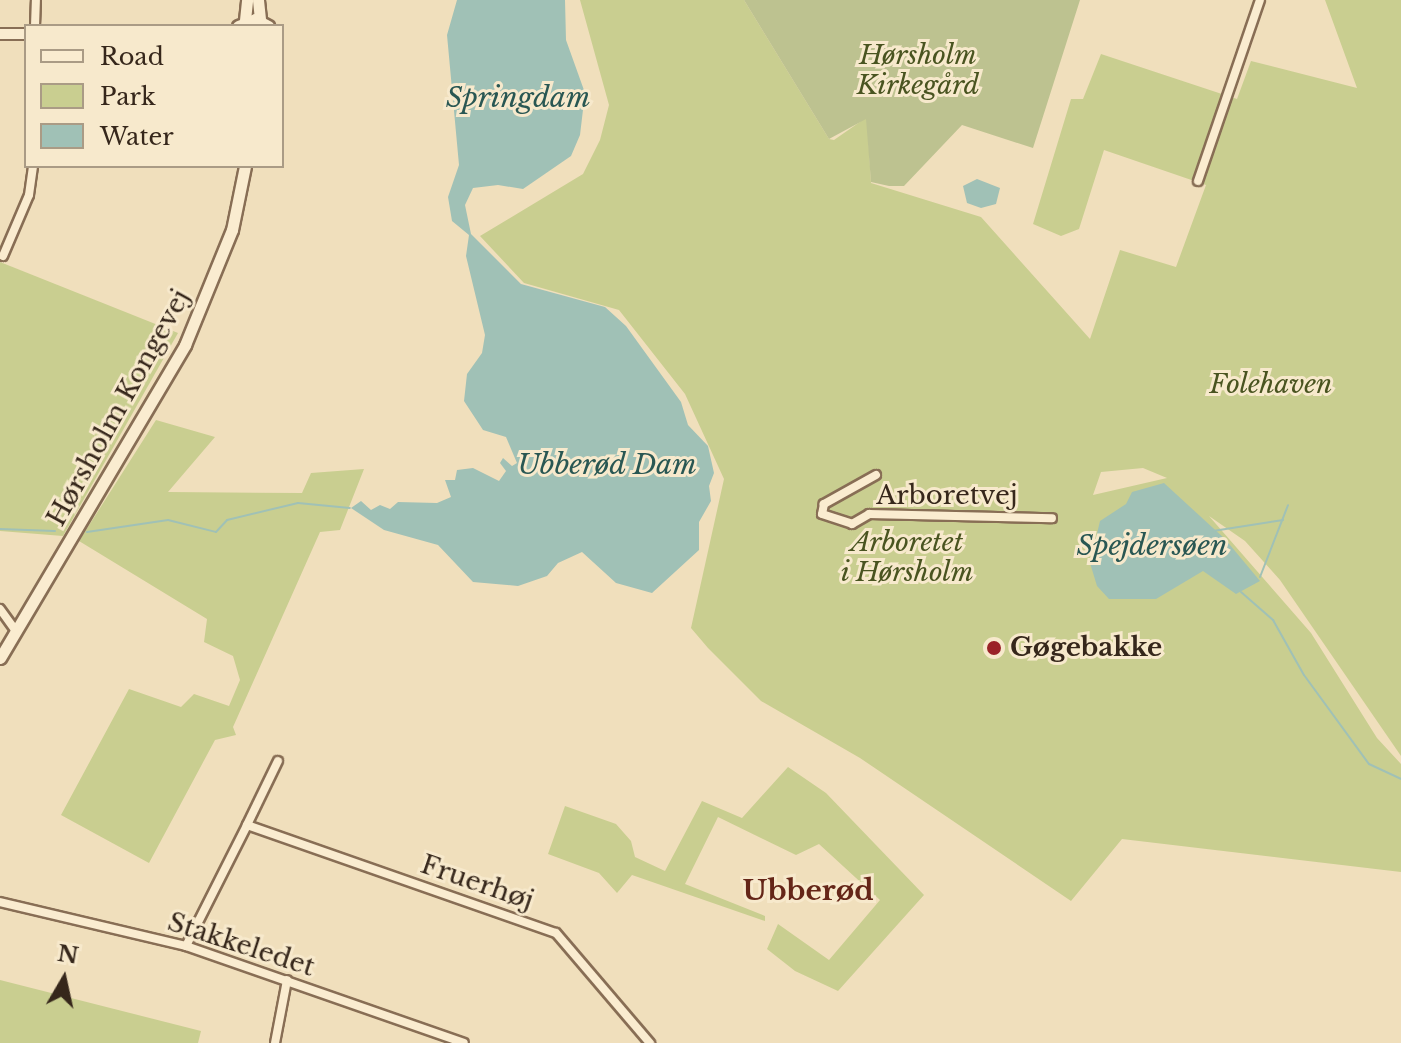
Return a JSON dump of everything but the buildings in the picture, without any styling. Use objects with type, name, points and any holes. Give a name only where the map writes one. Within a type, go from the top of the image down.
[{"type":"main road","points":[[247,0],[241,23],[264,23],[258,0]]},
{"type":"main road","name":"Hørsholm Kongevej","points":[[0,658],[185,345],[232,230],[245,168]]},
{"type":"street","points":[[35,24],[36,0]]},
{"type":"street","points":[[1198,181],[1260,0]]},
{"type":"street","points":[[0,34],[24,34]]},
{"type":"street","points":[[3,256],[29,195],[33,168]]},
{"type":"street","name":"Arboretvej","points":[[876,475],[824,504],[822,514],[852,524],[869,514],[1052,518]]},
{"type":"street","points":[[0,609],[16,631]]},
{"type":"street","points":[[186,946],[278,761]]},
{"type":"street","name":"Fruerhøj","points":[[247,825],[556,933],[650,1043]]},
{"type":"street","name":"Stakkeledet","points":[[0,902],[186,946],[464,1043]]},
{"type":"street","points":[[275,1043],[287,980]]},
{"type":"green space","name":"Arboretet i Hørsholm","points":[[580,0],[744,0],[829,139],[834,140],[867,117],[871,183],[981,217],[1090,339],[1120,250],[1176,267],[1206,185],[1104,150],[1079,229],[1061,236],[1033,224],[1071,99],[1083,99],[1101,54],[1237,99],[1251,61],[1357,88],[1325,0],[1401,0],[1401,756],[1280,580],[1245,541],[1209,516],[1311,633],[1377,738],[1401,764],[1401,872],[1122,839],[1071,901],[860,758],[761,701],[691,628],[724,479],[685,394],[619,310],[524,283],[480,236],[583,174],[600,140],[609,105]],"holes":[[[1143,468],[1167,478],[1093,495],[1101,472]]]},
{"type":"green space","name":"Hørsholm Kirkegård","points":[[744,0],[1080,0],[1033,148],[962,125],[904,186],[889,186],[871,182],[866,119],[829,139]]},
{"type":"green space","points":[[0,262],[178,333],[63,536],[0,531]]},
{"type":"green space","points":[[156,420],[215,437],[168,492],[302,493],[311,473],[364,469],[340,530],[320,532],[233,727],[236,735],[215,740],[149,863],[61,815],[129,689],[181,707],[194,694],[229,706],[240,680],[233,656],[204,642],[207,619],[79,541]]},
{"type":"green space","points":[[788,767],[826,793],[924,895],[838,991],[795,971],[767,949],[778,924],[829,960],[880,900],[819,844],[796,855],[718,817],[685,884],[765,916],[765,921],[632,875],[617,893],[599,873],[548,854],[565,806],[616,824],[631,841],[635,857],[665,871],[702,801],[742,818]]},
{"type":"green space","points":[[0,980],[201,1031],[198,1043],[0,1043]]},
{"type":"water","name":"Ubberød Dam","points":[[457,0],[565,0],[566,40],[585,93],[580,135],[571,156],[523,189],[498,185],[473,188],[465,205],[471,234],[521,284],[605,307],[626,326],[681,402],[688,425],[708,446],[714,473],[709,486],[711,501],[699,522],[699,550],[652,593],[616,583],[582,552],[558,563],[547,576],[518,586],[473,582],[438,545],[384,530],[351,508],[361,501],[371,510],[380,505],[390,509],[398,502],[437,503],[451,497],[445,480],[455,480],[457,470],[473,468],[499,481],[506,471],[500,463],[503,458],[512,466],[517,463],[506,437],[483,430],[464,401],[467,374],[482,353],[485,335],[466,256],[469,235],[452,221],[448,197],[459,165],[447,35]]},
{"type":"water","points":[[977,179],[1000,188],[996,204],[981,208],[967,203],[963,186]]},
{"type":"water","name":"Spejdersøen","points":[[1164,483],[1225,539],[1260,581],[1236,594],[1203,571],[1156,599],[1109,599],[1097,586],[1090,563],[1100,521],[1126,504],[1132,492]]},
{"type":"waterway","points":[[87,532],[168,520],[216,532],[227,520],[298,503],[350,508]]},
{"type":"waterway","points":[[1260,577],[1288,505]]},
{"type":"waterway","points":[[1213,531],[1283,520]]},
{"type":"waterway","points":[[0,529],[55,531]]},
{"type":"waterway","points":[[1241,592],[1273,620],[1304,675],[1369,764],[1401,779]]},
{"type":"place","name":"Gøgebakke","points":[[994,648]]},
{"type":"district","name":"Ubberød","points":[[808,891]]},
{"type":"water label","name":"Springdam","points":[[518,98]]},
{"type":"park label","name":"Folehaven","points":[[1271,385]]}]
